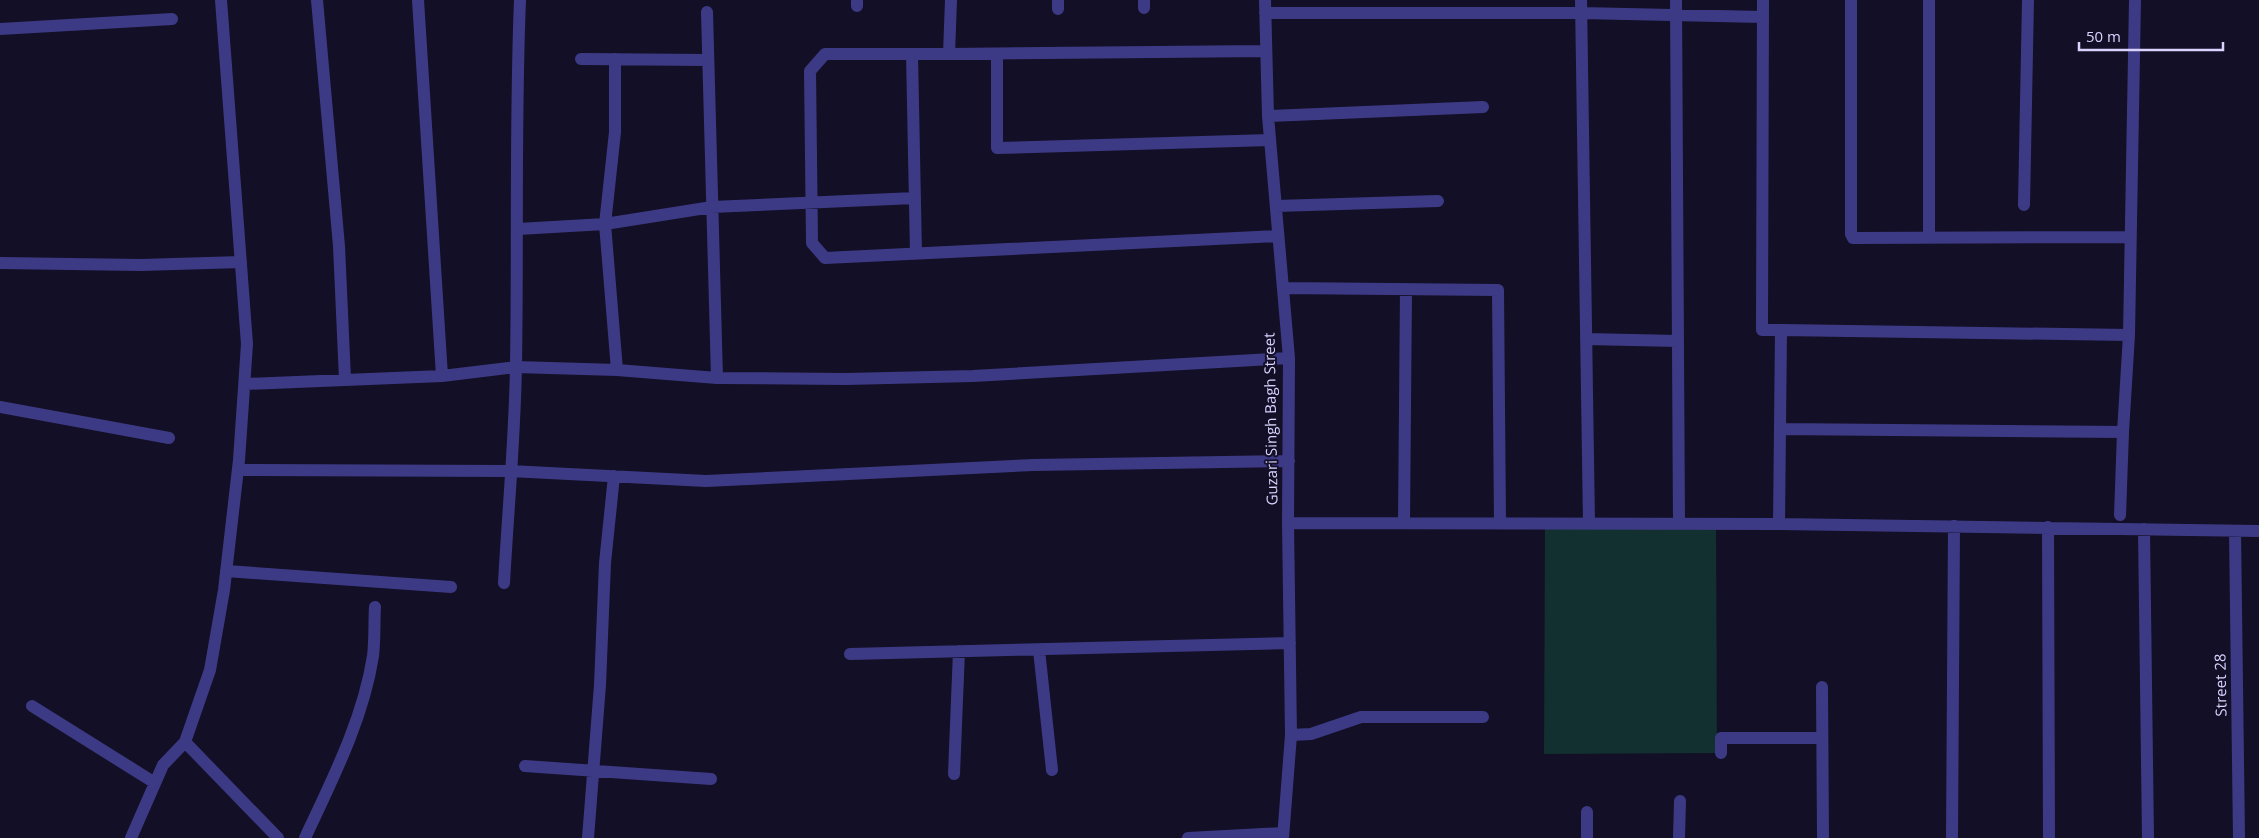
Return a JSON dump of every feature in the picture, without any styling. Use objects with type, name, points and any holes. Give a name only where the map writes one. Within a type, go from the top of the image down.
[{"type":"street","points":[[131,838],[163,765],[185,742],[210,670],[226,572],[238,470],[245,384],[246,344],[221,0]]},
{"type":"street","points":[[317,0],[339,246],[345,379]]},
{"type":"street","points":[[418,0],[442,376]]},
{"type":"street","points":[[504,583],[516,367],[518,229],[516,114],[520,0]]},
{"type":"street","points":[[949,54],[951,0]]},
{"type":"street","points":[[1582,0],[1589,523]]},
{"type":"street","points":[[1676,0],[1679,524]]},
{"type":"street","points":[[1763,0],[1762,330],[2129,335]]},
{"type":"street","points":[[1851,0],[1851,234],[1856,239],[2130,237]]},
{"type":"street","points":[[1929,0],[1929,237]]},
{"type":"street","points":[[2024,205],[2028,0]]},
{"type":"street","points":[[2120,515],[2122,432],[2129,335],[2135,0]]},
{"type":"street","points":[[1265,6],[1763,17]]},
{"type":"street","name":"Guzari Singh Bagh Street","points":[[1265,6],[1268,116],[1289,358],[1290,735],[1283,835]]},
{"type":"street","points":[[707,12],[717,378]]},
{"type":"street","points":[[0,29],[172,20]]},
{"type":"street","points":[[1266,51],[825,54],[810,71],[812,242],[825,258],[1278,236]]},
{"type":"street","points":[[912,54],[916,254]]},
{"type":"street","points":[[997,54],[997,148],[1270,140]]},
{"type":"street","points":[[581,59],[708,60]]},
{"type":"street","points":[[615,59],[615,132],[605,224],[617,370]]},
{"type":"street","points":[[1268,116],[1483,107]]},
{"type":"street","points":[[518,229],[605,224],[712,207],[915,198]]},
{"type":"street","points":[[1276,206],[1438,201]]},
{"type":"street","points":[[0,263],[141,265],[240,262]]},
{"type":"street","points":[[1283,288],[1498,290],[1500,523]]},
{"type":"street","points":[[1404,523],[1406,289]]},
{"type":"street","points":[[1779,524],[1781,330]]},
{"type":"street","points":[[1586,339],[1678,341]]},
{"type":"street","points":[[245,384],[442,376],[516,367],[617,370],[717,378],[846,380],[973,376],[1289,358]]},
{"type":"street","points":[[0,407],[169,438]]},
{"type":"street","points":[[1780,429],[2122,432]]},
{"type":"street","points":[[238,470],[510,471],[706,481],[1033,465],[1289,461]]},
{"type":"street","points":[[588,838],[595,771],[605,563],[614,476]]},
{"type":"street","points":[[1288,522],[1779,524],[2259,532]]},
{"type":"street","points":[[1952,838],[1954,526]]},
{"type":"street","points":[[2048,527],[2049,838]]},
{"type":"street","points":[[2144,529],[2148,838]]},
{"type":"street","name":"Street 28","points":[[2235,531],[2239,838]]},
{"type":"street","points":[[226,572],[451,587]]},
{"type":"street","points":[[305,838],[336,772],[364,697],[373,655],[375,607]]},
{"type":"street","points":[[850,654],[1290,643]]},
{"type":"street","points":[[1039,650],[1052,770]]},
{"type":"street","points":[[954,774],[959,651]]},
{"type":"street","points":[[1822,687],[1823,838]]},
{"type":"street","points":[[32,706],[155,783]]},
{"type":"street","points":[[1290,735],[1311,734],[1361,717],[1483,717]]},
{"type":"street","points":[[1721,753],[1721,738],[1822,738]]},
{"type":"street","points":[[185,742],[278,838]]},
{"type":"street","points":[[525,766],[711,779]]},
{"type":"street","points":[[1679,838],[1680,801]]},
{"type":"street","points":[[1587,812],[1587,838]]},
{"type":"street","points":[[1188,838],[1283,835]]},
{"type":"green space","points":[[1716,524],[1717,753],[1544,754],[1545,525]]}]
